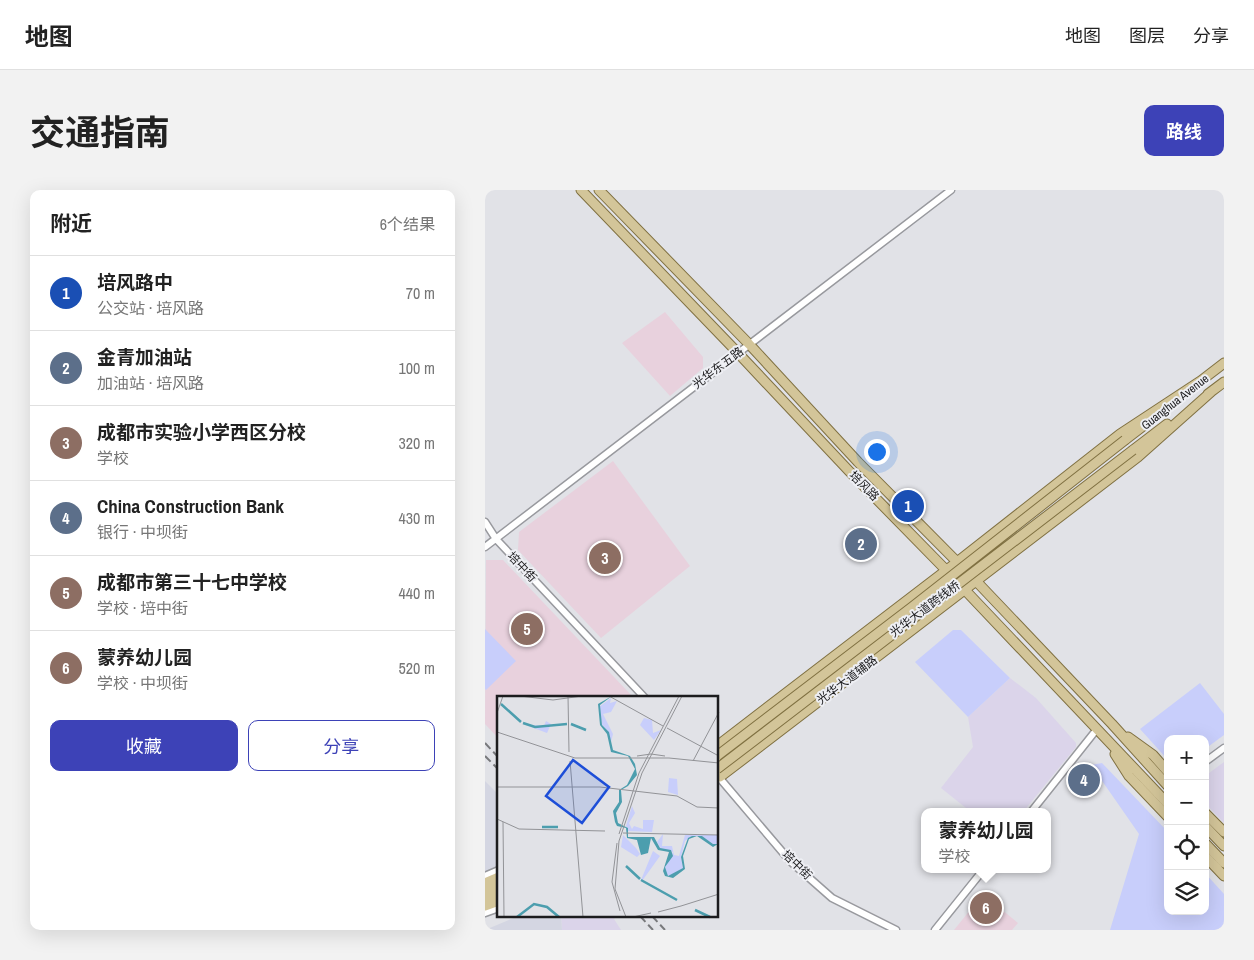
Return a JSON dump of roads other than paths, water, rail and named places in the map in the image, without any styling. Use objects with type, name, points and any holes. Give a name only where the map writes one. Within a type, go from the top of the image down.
[{"type":"main road","name":"培风路","points":[[581,190],[849,471],[966,590],[1164,800]]},
{"type":"main road","name":"培风路","points":[[599,190],[749,344],[861,464],[977,582],[1164,782]]},
{"type":"main road","name":"Guanghua Avenue","points":[[1125,440],[1224,363]]},
{"type":"main road","points":[[719,744],[1120,434],[1202,380]]},
{"type":"main road","name":"Guanghua Avenue","points":[[1133,450],[1224,382]]},
{"type":"main road","name":"光华大道辅路","points":[[719,774],[977,582],[1138,457],[1211,392]]},
{"type":"main road","name":"光华大道跨线桥","points":[[719,754],[1125,440]]},
{"type":"main road","name":"光华大道跨线桥","points":[[719,774],[1133,450]]},
{"type":"main road","points":[[1011,520],[1002,534],[1010,546],[1027,543]]},
{"type":"main road","points":[[1114,727],[1153,755],[1164,767]]},
{"type":"main road","points":[[1105,737],[1129,776],[1164,813]]},
{"type":"main road","points":[[1209,817],[1224,832]]},
{"type":"main road","points":[[1209,830],[1224,846]]},
{"type":"main road","points":[[1209,847],[1224,863]]},
{"type":"main road","points":[[1209,860],[1224,876]]},
{"type":"main road","points":[[485,883],[497,878]]},
{"type":"main road","points":[[485,892],[497,886]]},
{"type":"main road","points":[[485,900],[497,895]]},
{"type":"main road","points":[[485,906],[497,902]]},
{"type":"street","name":"光华东五路","points":[[485,547],[951,190]]},
{"type":"street","name":"培中街","points":[[485,522],[496,539],[643,696]]},
{"type":"street","points":[[1034,808],[1097,730]]},
{"type":"street","points":[[1209,759],[1224,748]]},
{"type":"street","name":"培中街","points":[[719,776],[790,860],[832,898],[896,930]]},
{"type":"street","points":[[485,876],[497,871]]},
{"type":"street","points":[[935,930],[981,873]]},
{"type":"street","points":[[485,913],[497,909]]},
{"type":"railway","points":[[485,743],[497,756]]},
{"type":"railway","points":[[485,756],[497,768]]},
{"type":"railway","points":[[642,918],[653,930]]},
{"type":"railway","points":[[654,918],[665,930]]},
{"type":"place","name":"培风路中","points":[[908,506]]},
{"type":"place","name":"金青加油站","points":[[861,544]]},
{"type":"place","name":"成都市实验小学西区分校","points":[[605,558]]},
{"type":"place","name":"成都市第三十七中学校","points":[[527,629]]},
{"type":"place","name":"China Construction Bank","points":[[1084,780]]},
{"type":"place","name":"蒙养幼儿园","points":[[986,908]]}]
